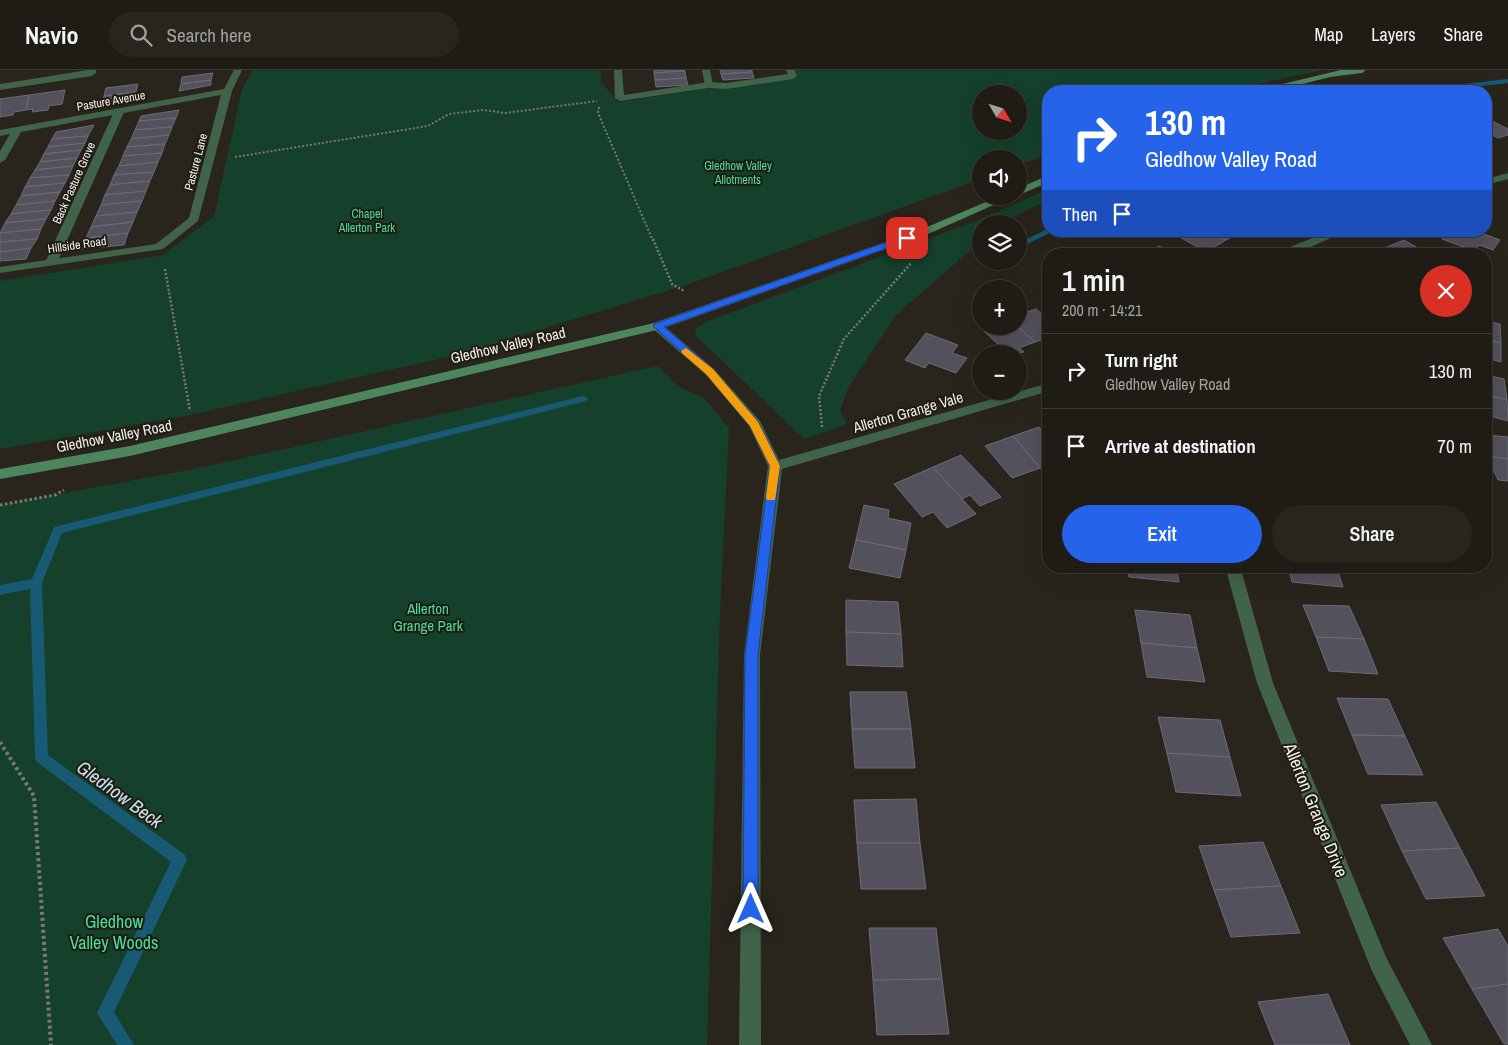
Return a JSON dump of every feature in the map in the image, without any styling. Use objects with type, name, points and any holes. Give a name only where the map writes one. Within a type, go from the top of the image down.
[{"type":"street","name":"Pasture Lane","points":[[159,247],[194,219],[227,91],[238,70]]},
{"type":"street","points":[[618,70],[620,98],[709,85],[726,86],[793,76],[790,70]]},
{"type":"street","points":[[706,70],[709,85]]},
{"type":"street","points":[[1288,85],[1330,74],[1362,70]]},
{"type":"street","points":[[0,87],[92,72]]},
{"type":"street","name":"Pasture Avenue","points":[[0,133],[227,91]]},
{"type":"street","name":"Back Pasture Grove","points":[[51,263],[119,112]]},
{"type":"street","points":[[0,160],[16,130]]},
{"type":"street","points":[[1492,180],[1508,176]]},
{"type":"street","points":[[1027,188],[1042,181]]},
{"type":"street","name":"Gledhow Valley Road","points":[[0,474],[130,451],[657,326],[924,232],[988,205]]},
{"type":"street","points":[[1297,248],[1325,237]]},
{"type":"street","name":"Hillside Road","points":[[0,270],[159,247]]},
{"type":"street","points":[[657,326],[710,372],[755,424],[775,466],[752,655],[750,1045]]},
{"type":"street","name":"Allerton Grange Vale","points":[[775,466],[1042,389]]},
{"type":"street","name":"Allerton Grange Drive","points":[[1234,573],[1265,683],[1379,964],[1421,1045]]},
{"type":"path","points":[[209,161],[428,126],[450,114],[484,110],[505,113],[578,105],[620,98]]},
{"type":"path","points":[[620,98],[599,104],[598,113],[672,284],[714,306]]},
{"type":"path","points":[[824,453],[819,396],[844,340],[915,258],[924,232]]},
{"type":"path","points":[[159,247],[163,255],[190,415]]},
{"type":"path","points":[[0,505],[55,495]]},
{"type":"path","points":[[0,742],[34,796],[51,1045]]},
{"type":"green space","points":[[253,70],[601,70],[601,82],[618,102],[792,76],[790,70],[1322,70],[1253,85],[1042,85],[1042,157],[1027,162],[1027,150],[972,150],[972,182],[686,285],[461,354],[190,415],[0,449],[0,281],[163,255],[214,216],[242,89]]},
{"type":"green space","points":[[1042,192],[1042,203],[1016,215],[990,215],[1012,205],[1027,205],[1027,199]]},
{"type":"green space","points":[[972,222],[972,249],[896,315],[848,388],[840,411],[847,424],[804,439],[695,335],[696,328],[706,322]]},
{"type":"green space","points":[[657,366],[679,387],[704,398],[729,428],[720,613],[707,1045],[0,1045],[0,505],[194,469]]},
{"type":"building","points":[[654,70],[684,70],[685,71],[654,73]]},
{"type":"building","points":[[720,70],[752,70],[752,72],[721,74]]},
{"type":"building","points":[[685,71],[686,78],[655,80],[654,73]]},
{"type":"building","points":[[752,72],[754,78],[723,80],[721,74]]},
{"type":"building","points":[[213,73],[211,80],[181,84],[182,77]]},
{"type":"building","points":[[686,78],[688,85],[656,87],[655,80]]},
{"type":"building","points":[[211,80],[211,85],[179,91],[181,84]]},
{"type":"building","points":[[138,84],[136,92],[104,96],[106,88]]},
{"type":"building","points":[[65,90],[62,104],[49,106],[48,110],[32,112],[33,109],[26,110],[29,95]]},
{"type":"building","points":[[136,92],[134,99],[101,105],[104,96]]},
{"type":"building","points":[[29,95],[26,110],[0,117],[0,99]]},
{"type":"building","points":[[179,110],[176,118],[139,121],[141,116]]},
{"type":"building","points":[[176,118],[172,127],[135,130],[139,121]]},
{"type":"building","points":[[1492,121],[1508,129],[1508,135],[1498,138],[1492,135]]},
{"type":"building","points":[[94,125],[88,136],[52,139],[56,132]]},
{"type":"building","points":[[172,127],[169,135],[131,139],[135,130]]},
{"type":"building","points":[[169,135],[165,144],[127,147],[131,139]]},
{"type":"building","points":[[88,136],[85,143],[48,147],[52,139]]},
{"type":"building","points":[[85,143],[81,150],[44,154],[48,147]]},
{"type":"building","points":[[165,144],[162,153],[123,156],[127,147]]},
{"type":"building","points":[[81,150],[77,158],[40,162],[44,154]]},
{"type":"building","points":[[162,153],[158,162],[119,166],[123,156]]},
{"type":"building","points":[[77,158],[73,166],[35,170],[40,162]]},
{"type":"building","points":[[158,162],[154,172],[114,175],[119,166]]},
{"type":"building","points":[[73,166],[69,175],[30,178],[35,170]]},
{"type":"building","points":[[154,172],[150,181],[110,185],[114,175]]},
{"type":"building","points":[[69,175],[65,183],[25,187],[30,178]]},
{"type":"building","points":[[150,181],[146,191],[105,195],[110,185]]},
{"type":"building","points":[[65,183],[60,192],[21,196],[25,187]]},
{"type":"building","points":[[146,191],[142,201],[101,205],[105,195]]},
{"type":"building","points":[[60,192],[55,201],[16,205],[21,196]]},
{"type":"building","points":[[55,201],[51,210],[11,214],[16,205]]},
{"type":"building","points":[[142,201],[137,212],[96,216],[101,205]]},
{"type":"building","points":[[51,210],[46,219],[5,223],[11,214]]},
{"type":"building","points":[[137,212],[133,222],[91,227],[96,216]]},
{"type":"building","points":[[46,219],[41,229],[0,233],[5,223]]},
{"type":"building","points":[[133,222],[128,233],[86,238],[91,227]]},
{"type":"building","points":[[41,229],[37,239],[0,242],[0,233]]},
{"type":"building","points":[[128,233],[124,245],[80,249],[86,238]]},
{"type":"building","points":[[1180,237],[1221,237],[1226,240],[1213,248],[1199,248]]},
{"type":"building","points":[[1221,237],[1231,237],[1226,240]]},
{"type":"building","points":[[1444,237],[1492,237],[1500,240],[1493,250],[1492,248],[1479,245],[1476,248],[1466,248],[1442,239]]},
{"type":"building","points":[[37,239],[31,248],[0,252],[0,242]]},
{"type":"building","points":[[1404,240],[1418,248],[1385,248]]},
{"type":"building","points":[[31,248],[26,259],[0,261],[0,252]]},
{"type":"building","points":[[1036,309],[1042,314],[1042,340],[1035,342],[1027,335],[1027,312]]},
{"type":"building","points":[[1492,322],[1500,324],[1501,343],[1492,341]]},
{"type":"building","points":[[926,333],[958,345],[952,353],[967,358],[956,373],[929,363],[925,368],[905,360]]},
{"type":"building","points":[[988,335],[1027,335],[1035,342],[1027,345],[999,345]]},
{"type":"building","points":[[1492,341],[1501,343],[1501,362],[1492,360]]},
{"type":"building","points":[[1492,376],[1504,379],[1507,400],[1492,396]]},
{"type":"building","points":[[1492,396],[1507,400],[1508,421],[1492,417]]},
{"type":"building","points":[[1039,427],[1042,430],[1042,467],[1040,468],[1013,436]]},
{"type":"building","points":[[1013,436],[1040,468],[1012,478],[985,446]]},
{"type":"building","points":[[1492,436],[1508,437],[1508,459],[1492,457]]},
{"type":"building","points":[[961,455],[1001,497],[980,506],[970,495],[962,499],[933,467]]},
{"type":"building","points":[[1492,457],[1508,459],[1508,481],[1498,480],[1492,467]]},
{"type":"building","points":[[933,467],[976,514],[947,528],[933,512],[922,517],[894,484]]},
{"type":"building","points":[[864,505],[889,510],[888,518],[911,523],[906,550],[856,540]]},
{"type":"building","points":[[856,540],[906,550],[900,578],[849,568]]},
{"type":"building","points":[[1128,573],[1177,573],[1179,582],[1129,577]]},
{"type":"building","points":[[1290,573],[1338,573],[1343,587],[1292,582]]},
{"type":"building","points":[[846,600],[898,602],[901,634],[846,632]]},
{"type":"building","points":[[1303,605],[1349,606],[1364,639],[1316,637]]},
{"type":"building","points":[[1135,610],[1190,615],[1197,648],[1141,643]]},
{"type":"building","points":[[846,632],[901,634],[903,667],[847,665]]},
{"type":"building","points":[[1316,637],[1364,639],[1378,674],[1329,671]]},
{"type":"building","points":[[1141,643],[1197,648],[1205,682],[1147,677]]},
{"type":"building","points":[[850,692],[906,692],[911,729],[852,729]]},
{"type":"building","points":[[1337,698],[1388,699],[1405,736],[1352,735]]},
{"type":"building","points":[[1158,717],[1220,720],[1230,757],[1167,753]]},
{"type":"building","points":[[852,729],[911,729],[915,768],[855,768]]},
{"type":"building","points":[[1352,735],[1405,736],[1423,775],[1368,774]]},
{"type":"building","points":[[1167,753],[1230,757],[1241,796],[1176,792]]},
{"type":"building","points":[[916,799],[920,843],[857,843],[854,800]]},
{"type":"building","points":[[1436,802],[1460,848],[1402,851],[1381,805]]},
{"type":"building","points":[[1263,842],[1281,886],[1214,890],[1199,846]]},
{"type":"building","points":[[857,843],[920,843],[926,889],[861,889]]},
{"type":"building","points":[[1460,848],[1485,896],[1426,899],[1402,851]]},
{"type":"building","points":[[1281,886],[1300,933],[1231,937],[1214,890]]},
{"type":"building","points":[[869,928],[936,928],[942,979],[873,980]]},
{"type":"building","points":[[1498,929],[1508,946],[1508,984],[1472,989],[1443,938]]},
{"type":"building","points":[[942,979],[949,1034],[877,1035],[873,980]]},
{"type":"building","points":[[1508,984],[1508,1044],[1504,1044],[1472,989]]},
{"type":"building","points":[[1328,994],[1350,1045],[1275,1045],[1258,1002]]},
{"type":"waterway","points":[[1473,85],[1508,81]]},
{"type":"waterway","points":[[1027,242],[1042,235]]},
{"type":"waterway","points":[[36,583],[58,530],[583,399]]},
{"type":"waterway","name":"Gledhow Beck","points":[[0,590],[36,583]]},
{"type":"waterway","name":"Gledhow Beck","points":[[36,583],[42,758],[180,860],[105,1013],[126,1045]]},
{"type":"slow traffic","points":[[686,351],[710,372],[755,424],[775,466],[771,497]]},
{"type":"route","points":[[751,909],[752,655],[775,466],[755,424],[710,372],[657,326],[907,238]]},
{"type":"park label","name":"Gledhow Valley Allotments","points":[[738,173]]},
{"type":"park label","name":"Chapel Allerton Park","points":[[367,221]]},
{"type":"park label","name":"Allerton Grange Park","points":[[428,616]]},
{"type":"park label","name":"Gledhow Valley Woods","points":[[114,931]]}]
